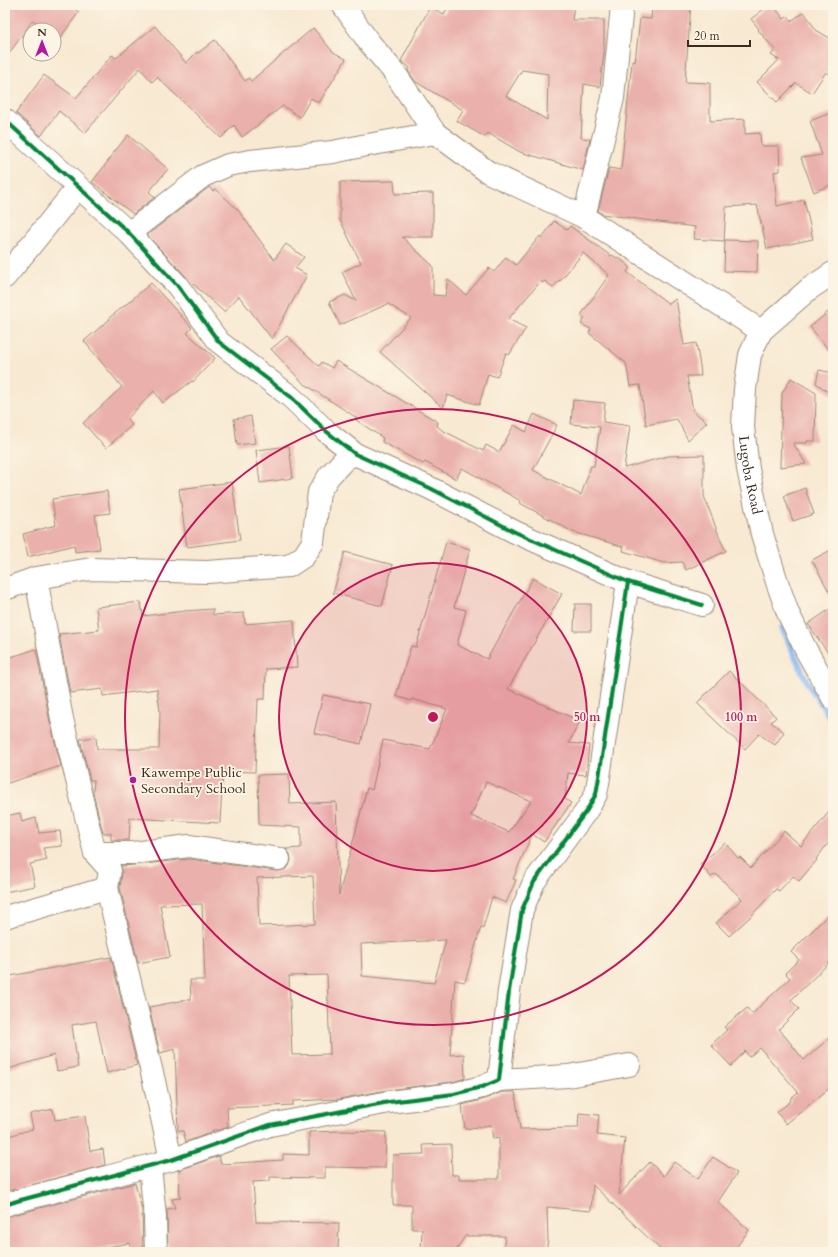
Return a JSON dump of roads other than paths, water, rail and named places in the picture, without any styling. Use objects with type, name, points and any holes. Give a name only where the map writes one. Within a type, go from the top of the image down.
[{"type":"street","points":[[343,5],[368,41],[394,72],[435,134],[488,172],[584,217],[761,331]]},
{"type":"street","points":[[584,217],[613,98],[622,5]]},
{"type":"street","points":[[5,120],[129,233],[177,285],[219,342],[291,397],[326,431],[355,454],[430,488],[515,532],[628,582],[702,605]]},
{"type":"street","points":[[129,233],[203,176],[228,165],[250,161],[333,152],[435,134]]},
{"type":"street","points":[[5,277],[78,187]]},
{"type":"street","name":"Lugoba Road","points":[[833,272],[809,289],[761,331],[750,355],[745,390],[743,427],[748,469],[762,534],[777,582],[788,613],[806,650],[833,698]]},
{"type":"street","points":[[5,589],[36,578],[90,569],[207,572],[288,566],[304,556],[313,542],[319,492],[329,476],[345,459],[355,454]]},
{"type":"street","points":[[36,578],[62,719],[95,853],[110,870],[107,888],[154,1081],[171,1160]]},
{"type":"street","points":[[499,1080],[509,990],[522,910],[534,882],[588,810],[596,794],[600,778],[628,582]]},
{"type":"street","points":[[95,853],[133,853],[189,846],[279,859]]},
{"type":"street","points":[[5,917],[107,888]]},
{"type":"street","points":[[5,1205],[17,1200],[171,1160],[270,1125],[389,1102],[454,1094],[482,1087],[499,1080],[568,1076],[629,1065]]},
{"type":"street","points":[[150,1166],[155,1216],[156,1252]]},
{"type":"waterway","points":[[782,628],[808,684],[833,722]]},
{"type":"place","name":"Kawempe Public Secondary School","points":[[133,780]]}]
